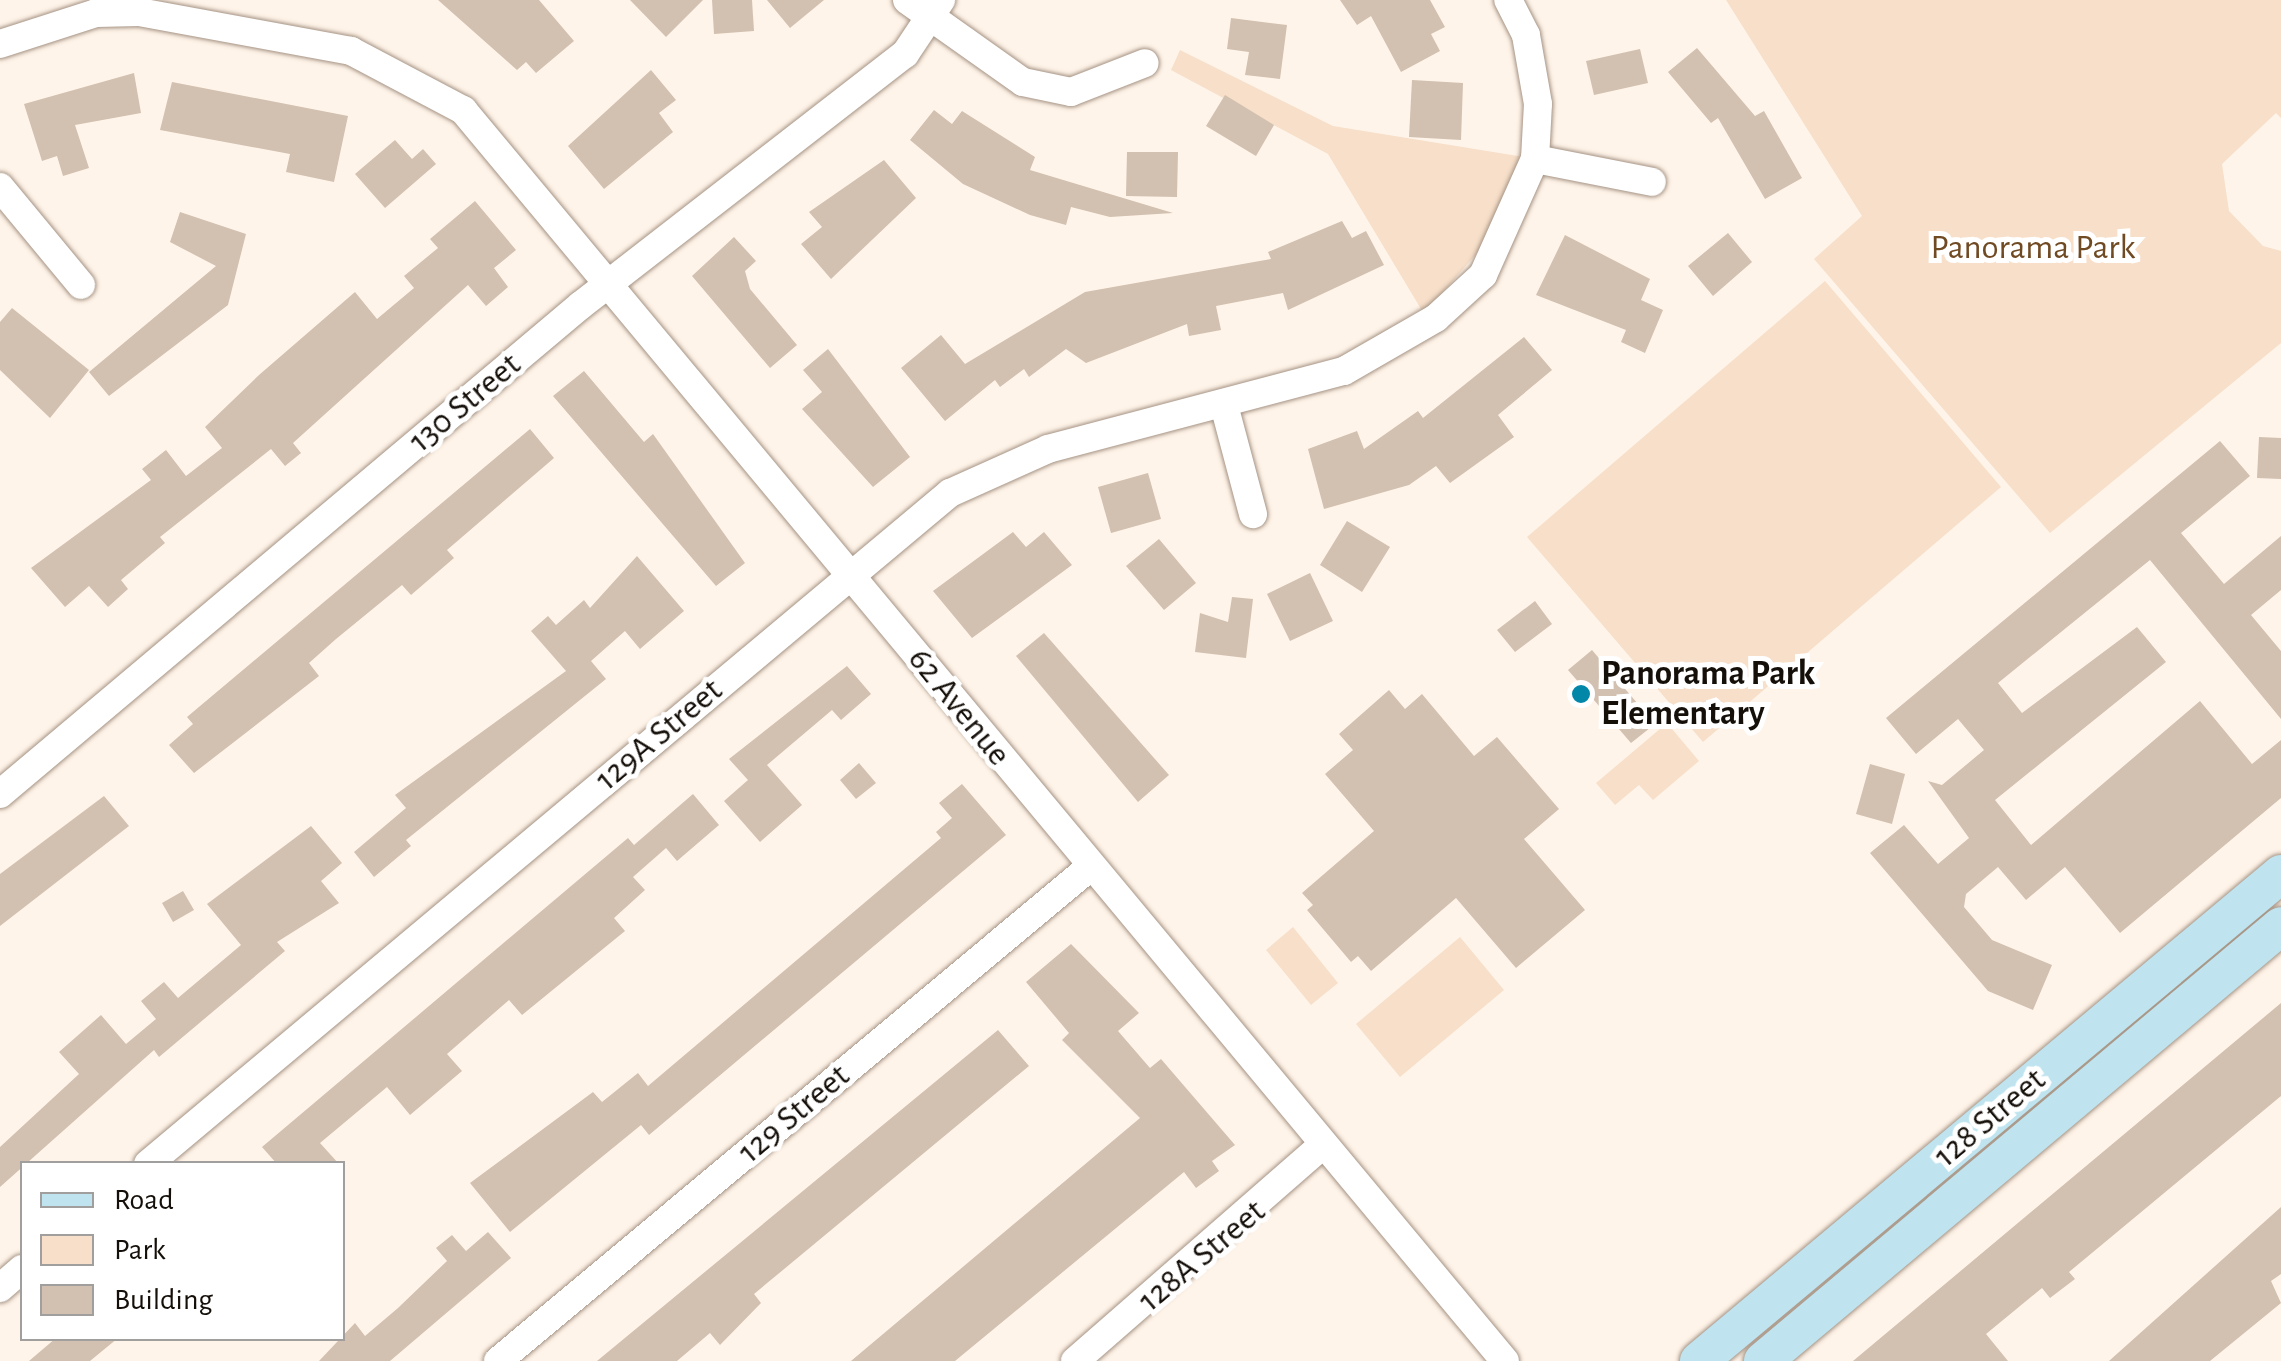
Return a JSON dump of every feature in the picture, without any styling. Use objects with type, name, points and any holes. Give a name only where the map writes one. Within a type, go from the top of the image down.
[{"type":"main road","name":"128 Street","points":[[1699,1361],[2281,874]]},
{"type":"main road","name":"128 Street","points":[[1762,1361],[2281,926]]},
{"type":"street","points":[[906,0],[938,10],[1022,82],[1071,92],[1145,64]]},
{"type":"street","name":"129A Street","points":[[152,1161],[950,493],[1048,449],[1344,371],[1436,318],[1483,275],[1534,159],[1538,104],[1526,36],[1508,0]]},
{"type":"street","name":"130 Street","points":[[0,794],[610,282],[904,54],[938,10]]},
{"type":"street","name":"62 Avenue","points":[[0,44],[96,13],[139,12],[351,51],[399,69],[463,110],[1505,1361]]},
{"type":"street","points":[[1534,159],[1652,182]]},
{"type":"street","points":[[0,187],[81,284]]},
{"type":"street","points":[[1224,405],[1254,514]]},
{"type":"street","name":"129 Street","points":[[498,1361],[1090,867]]},
{"type":"street","name":"128A Street","points":[[1075,1361],[1323,1145]]},
{"type":"street","points":[[0,1288],[20,1271]]},
{"type":"green space","name":"Panorama Park","points":[[1726,0],[2281,0],[2281,118],[2276,113],[2222,164],[2229,211],[2263,246],[2281,251],[2281,343],[2050,533],[1814,259],[1862,216]]},
{"type":"green space","points":[[1180,50],[1333,126],[1524,157],[1504,222],[1424,314],[1328,154],[1171,70]]},
{"type":"green space","points":[[1825,281],[2001,487],[1703,742],[1527,537]]},
{"type":"green space","points":[[1667,723],[1699,761],[1653,800],[1639,785],[1615,805],[1596,783]]},
{"type":"green space","points":[[1293,927],[1338,983],[1311,1005],[1266,950]]},
{"type":"green space","points":[[1460,937],[1504,990],[1400,1077],[1356,1024]]},
{"type":"building","points":[[438,0],[539,0],[574,41],[536,73],[526,62],[517,70]]},
{"type":"building","points":[[630,0],[703,0],[666,37]]},
{"type":"building","points":[[712,0],[752,0],[754,31],[714,34]]},
{"type":"building","points":[[767,0],[824,0],[790,28]]},
{"type":"building","points":[[1340,0],[1430,0],[1445,27],[1431,34],[1440,51],[1401,72],[1371,16],[1357,25]]},
{"type":"building","points":[[1231,18],[1287,25],[1280,79],[1245,75],[1249,52],[1227,49]]},
{"type":"building","points":[[1697,48],[1755,116],[1764,111],[1802,178],[1765,199],[1718,118],[1711,123],[1668,72]]},
{"type":"building","points":[[1640,49],[1648,83],[1594,95],[1586,61]]},
{"type":"building","points":[[651,70],[676,100],[659,113],[673,132],[604,189],[568,146]]},
{"type":"building","points":[[134,73],[141,113],[75,125],[89,168],[63,176],[57,156],[42,161],[24,104]]},
{"type":"building","points":[[1412,80],[1463,83],[1461,140],[1409,137]]},
{"type":"building","points":[[172,82],[348,116],[334,182],[286,172],[290,154],[160,130]]},
{"type":"building","points":[[1225,95],[1274,125],[1256,156],[1206,126]]},
{"type":"building","points":[[934,110],[952,124],[962,111],[1035,157],[1030,170],[1173,213],[1110,217],[1071,207],[1066,225],[1030,215],[963,184],[910,140]]},
{"type":"building","points":[[395,140],[412,159],[423,149],[436,164],[385,208],[355,174]]},
{"type":"building","points":[[1127,152],[1178,152],[1177,197],[1126,196]]},
{"type":"building","points":[[884,160],[916,198],[831,279],[801,244],[822,227],[809,212]]},
{"type":"building","points":[[475,201],[516,250],[494,268],[508,287],[486,306],[468,285],[293,443],[301,453],[285,466],[271,449],[160,537],[165,543],[121,580],[128,589],[108,607],[89,586],[65,607],[31,568],[151,480],[142,469],[166,450],[186,476],[222,448],[205,427],[355,292],[377,319],[414,288],[404,276],[438,248],[430,239]]},
{"type":"building","points":[[180,212],[246,234],[228,305],[109,396],[89,372],[216,266],[170,242]]},
{"type":"building","points":[[1342,221],[1352,238],[1366,231],[1384,265],[1288,310],[1283,293],[1216,306],[1221,330],[1189,336],[1187,324],[1086,363],[1066,349],[1029,377],[1024,369],[1000,387],[995,380],[945,421],[901,368],[941,335],[965,364],[1085,292],[1271,259],[1268,252]]},
{"type":"building","points":[[1728,233],[1752,262],[1713,296],[1688,266]]},
{"type":"building","points":[[1565,235],[1650,279],[1641,300],[1663,310],[1645,353],[1621,342],[1626,330],[1536,295]]},
{"type":"building","points":[[734,237],[756,261],[745,271],[750,289],[797,345],[770,368],[692,276]]},
{"type":"building","points":[[12,308],[89,370],[50,418],[0,370],[0,322]]},
{"type":"building","points":[[1524,337],[1552,370],[1498,415],[1514,437],[1450,483],[1436,466],[1409,485],[1324,509],[1308,449],[1357,431],[1364,449],[1418,411],[1423,418]]},
{"type":"building","points":[[828,349],[910,457],[873,487],[802,409],[822,392],[803,370]]},
{"type":"building","points":[[584,371],[644,442],[653,434],[745,563],[716,586],[553,396]]},
{"type":"building","points":[[530,429],[554,458],[447,550],[454,558],[411,595],[402,585],[336,639],[309,663],[319,676],[194,773],[169,745],[193,724],[187,717]]},
{"type":"building","points":[[2259,437],[2281,438],[2281,479],[2257,478]]},
{"type":"building","points":[[2220,441],[2250,476],[2181,533],[2224,584],[2281,536],[2281,590],[2251,615],[2281,651],[2281,719],[2150,560],[1998,683],[2022,713],[2137,627],[2166,662],[1995,800],[2031,845],[2200,701],[2252,764],[2281,740],[2281,798],[2120,933],[2065,867],[2026,900],[1998,867],[1966,894],[1964,907],[1992,940],[2052,965],[2033,1010],[1988,991],[1870,853],[1904,825],[1938,864],[1969,838],[1928,781],[1942,785],[1984,750],[1958,719],[1916,754],[1886,718]]},
{"type":"building","points":[[1148,473],[1161,519],[1111,533],[1098,487]]},
{"type":"building","points":[[1347,521],[1390,547],[1362,592],[1320,565]]},
{"type":"building","points":[[1013,532],[1026,547],[1044,532],[1072,565],[972,638],[933,591]]},
{"type":"building","points":[[1159,539],[1196,583],[1164,610],[1126,566]]},
{"type":"building","points":[[637,556],[684,611],[640,649],[625,631],[591,661],[606,679],[406,840],[411,846],[374,877],[354,852],[406,808],[395,795],[566,671],[531,631],[548,616],[556,625],[584,600],[590,608]]},
{"type":"building","points":[[1310,573],[1333,621],[1290,641],[1267,594]]},
{"type":"building","points":[[1232,597],[1253,599],[1246,658],[1195,652],[1200,613],[1228,622]]},
{"type":"building","points":[[1535,601],[1552,624],[1515,652],[1497,630]]},
{"type":"building","points":[[1044,633],[1169,775],[1138,802],[1016,656]]},
{"type":"building","points":[[1592,650],[1655,724],[1631,743],[1568,670]]},
{"type":"building","points":[[847,666],[871,694],[841,720],[832,710],[767,765],[802,805],[760,842],[724,801],[748,780],[729,759]]},
{"type":"building","points":[[1389,690],[1405,709],[1422,694],[1474,756],[1497,737],[1559,809],[1524,839],[1585,910],[1516,968],[1456,898],[1371,971],[1358,956],[1351,962],[1307,910],[1313,905],[1302,893],[1374,831],[1325,774],[1353,750],[1339,734]]},
{"type":"building","points":[[859,763],[876,783],[856,799],[840,780]]},
{"type":"building","points":[[1870,764],[1905,774],[1892,824],[1856,814]]},
{"type":"building","points":[[962,784],[1006,835],[649,1135],[641,1125],[510,1232],[470,1183],[593,1092],[602,1102],[638,1073],[648,1086],[941,838],[936,832],[952,818],[939,803]]},
{"type":"building","points":[[693,794],[719,825],[677,861],[666,848],[633,877],[645,890],[614,918],[625,931],[522,1015],[509,1000],[447,1054],[462,1071],[410,1115],[387,1087],[320,1143],[336,1161],[274,1161],[262,1147],[628,838],[634,845]]},
{"type":"building","points":[[104,796],[129,826],[0,926],[0,874]]},
{"type":"building","points":[[311,826],[342,863],[321,881],[339,903],[277,942],[285,951],[159,1057],[154,1050],[29,1161],[20,1161],[20,1169],[0,1187],[0,1147],[79,1074],[59,1052],[101,1015],[126,1044],[156,1019],[141,1001],[164,982],[178,998],[241,945],[207,904]]},
{"type":"building","points":[[183,891],[194,910],[173,922],[162,903]]},
{"type":"building","points":[[1071,944],[1139,1013],[1118,1031],[1150,1068],[1161,1059],[1235,1145],[1212,1161],[1219,1171],[1196,1188],[1184,1172],[955,1361],[851,1361],[1140,1118],[1062,1040],[1069,1033],[1026,982]]},
{"type":"building","points":[[2281,1003],[2281,1096],[2069,1272],[2075,1279],[2050,1298],[2042,1288],[1986,1334],[2008,1361],[1853,1361]]},
{"type":"building","points":[[998,1030],[1029,1066],[754,1294],[761,1303],[720,1345],[710,1333],[677,1361],[597,1361]]},
{"type":"building","points":[[2281,1207],[2281,1274],[2271,1281],[2281,1303],[2210,1361],[2109,1361]]},
{"type":"building","points":[[488,1232],[511,1258],[390,1361],[319,1361],[338,1341],[345,1341],[345,1334],[355,1323],[365,1336],[398,1308],[447,1261],[436,1248],[452,1235],[466,1251]]},
{"type":"building","points":[[52,1341],[114,1341],[90,1361],[29,1361]]},
{"type":"place","name":"Panorama Park Elementary","points":[[1581,694]]}]
